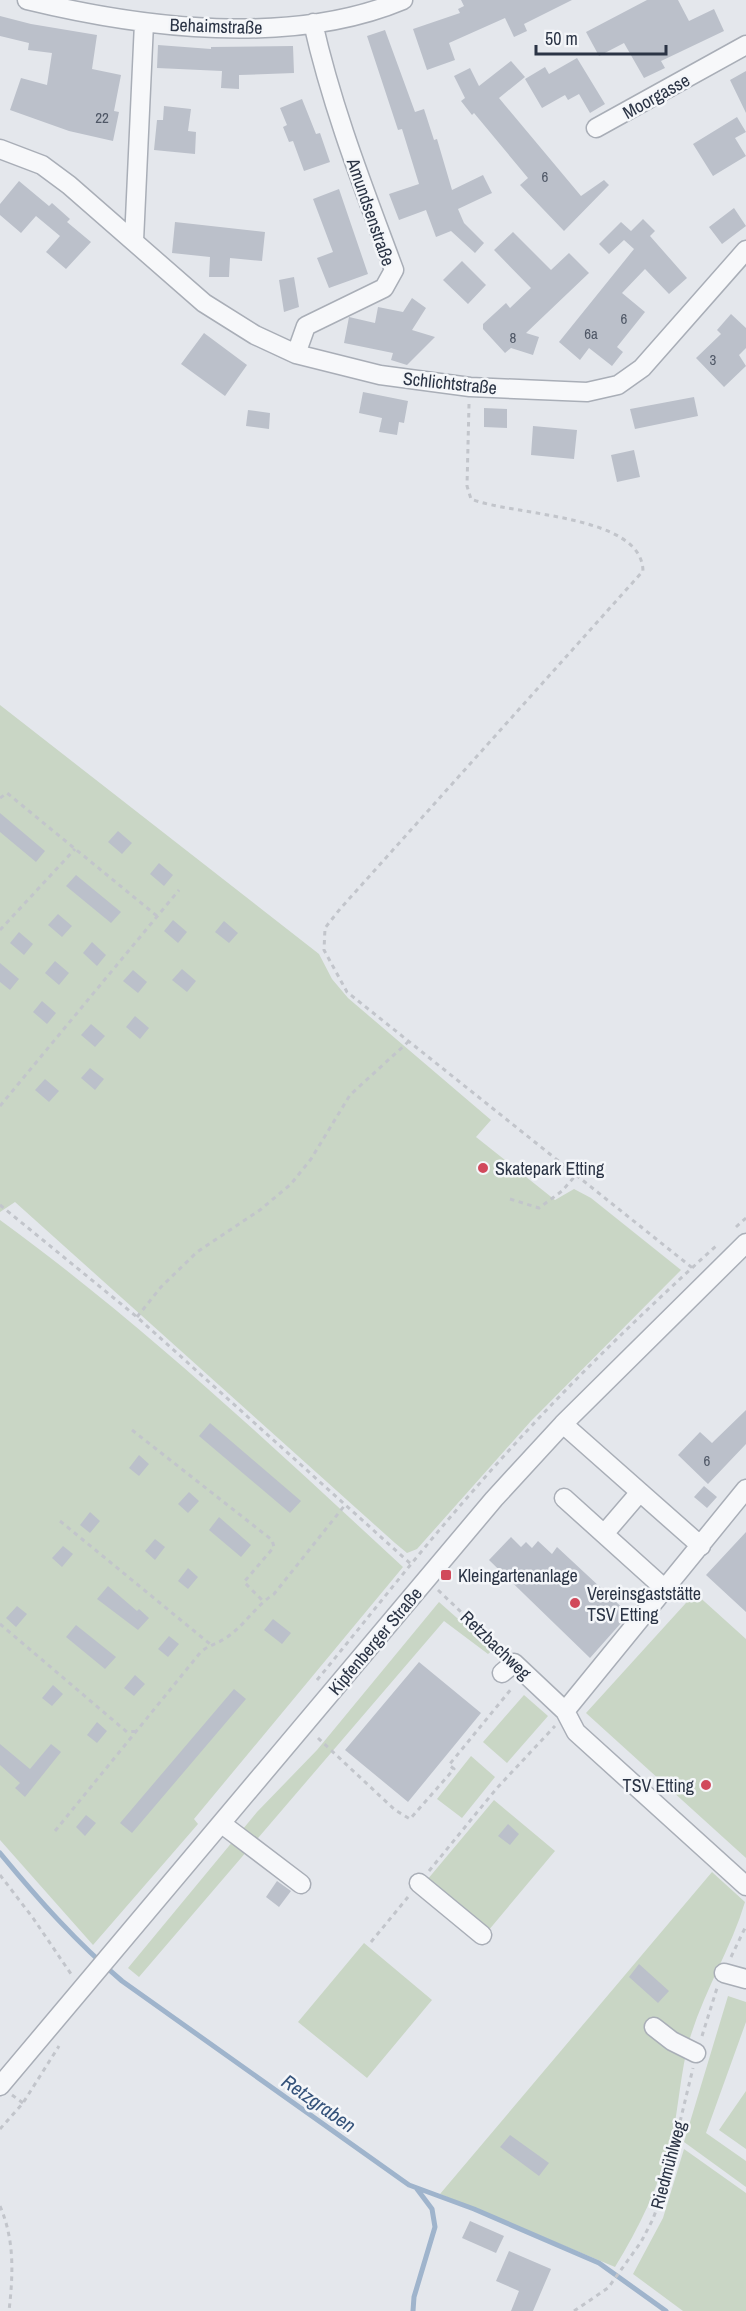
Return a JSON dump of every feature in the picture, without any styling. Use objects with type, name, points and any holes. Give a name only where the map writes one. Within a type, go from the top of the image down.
[{"type":"street","name":"Behaimstraße","points":[[27,0],[144,23],[211,28],[278,28],[313,23],[388,6],[403,0]]},
{"type":"street","points":[[134,241],[144,23]]},
{"type":"street","name":"Amundsenstraße","points":[[296,354],[306,326],[384,288],[394,270],[348,146],[323,69],[313,23]]},
{"type":"street","name":"Moorgasse","points":[[596,128],[746,45]]},
{"type":"street","name":"Schlichtstraße","points":[[0,149],[42,165],[134,241],[204,303],[255,335],[296,354],[380,375],[470,387],[587,392],[618,385],[642,368],[746,250]]},
{"type":"street","name":"Kipfenberger Straße","points":[[0,2086],[222,1824],[433,1586],[494,1499],[563,1424],[746,1243]]},
{"type":"street","points":[[563,1424],[700,1546]]},
{"type":"street","points":[[565,1711],[746,1489]]},
{"type":"street","points":[[604,1534],[640,1492]]},
{"type":"street","points":[[564,1497],[665,1589]]},
{"type":"street","name":"Retzbachweg","points":[[514,1670],[565,1711],[576,1732],[746,1886]]},
{"type":"street","points":[[222,1824],[301,1884]]},
{"type":"street","points":[[419,1883],[482,1935]]},
{"type":"street","points":[[724,1973],[746,1979]]},
{"type":"street","points":[[654,2026],[672,2041],[696,2053]]},
{"type":"path","points":[[470,387],[466,456],[467,486],[471,499],[488,506],[545,515],[611,531],[635,546],[643,558],[644,571],[326,928],[324,950],[347,992],[707,1280]]},
{"type":"path","points":[[0,798],[7,793],[157,916]]},
{"type":"path","points":[[0,930],[75,849]]},
{"type":"path","points":[[0,1106],[179,890]]},
{"type":"path","points":[[137,1317],[161,1287],[197,1252],[260,1210],[291,1184],[311,1158],[350,1095],[408,1042]]},
{"type":"path","points":[[510,1199],[539,1208],[562,1191],[575,1176]]},
{"type":"path","name":"Retzbachweg","points":[[0,1205],[137,1317],[345,1505],[433,1586],[514,1670]]},
{"type":"path","points":[[132,1430],[272,1540],[274,1547],[244,1582],[263,1601]]},
{"type":"path","points":[[55,1831],[210,1644],[224,1640],[263,1601],[274,1594],[345,1505]]},
{"type":"path","points":[[60,1521],[210,1644]]},
{"type":"path","points":[[433,1586],[446,1583]]},
{"type":"path","points":[[0,1624],[127,1732],[138,1731]]},
{"type":"path","points":[[325,1729],[318,1738],[395,1810],[410,1819],[434,1795],[454,1769],[449,1766],[514,1670]]},
{"type":"path","points":[[461,1833],[565,1711]]},
{"type":"path","points":[[0,1875],[33,1918],[81,1991]]},
{"type":"path","points":[[0,2129],[23,2103],[64,2036]]},
{"type":"path","name":"Riedmühlweg","points":[[574,2311],[608,2288],[641,2242],[664,2188],[696,2053]]},
{"type":"path","points":[[0,2206],[7,2225],[13,2258],[9,2311]]},
{"type":"green space","points":[[0,705],[319,954],[332,979],[348,998],[491,1120],[476,1137],[555,1200],[574,1189],[591,1198],[681,1270],[531,1421],[417,1549],[407,1553],[395,1543],[15,1202],[0,1212]]},
{"type":"green space","points":[[0,1220],[105,1301],[156,1344],[403,1567],[194,1819],[198,1824],[93,1945],[0,1840]]},
{"type":"green space","name":"TSV Etting","points":[[695,1593],[746,1639],[746,1858],[586,1713]]},
{"type":"green space","points":[[439,1602],[493,1650],[488,1654],[444,1621],[139,1977],[128,1968],[257,1812],[317,1750]]},
{"type":"green space","points":[[524,1695],[548,1716],[507,1763],[483,1742]]},
{"type":"green space","points":[[471,1756],[495,1777],[462,1818],[437,1799]]},
{"type":"green space","points":[[494,1800],[555,1851],[488,1931],[427,1880]]},
{"type":"green space","points":[[712,1872],[745,1902],[690,2038],[671,2142],[661,2175],[640,2222],[615,2267],[440,2194]]},
{"type":"green space","points":[[364,1943],[432,2000],[367,2078],[298,2022]]},
{"type":"green space","points":[[728,1996],[746,2002],[746,2022],[706,2133],[746,2161],[746,2187],[684,2142]]},
{"type":"green space","points":[[746,2091],[746,2149],[719,2130]]},
{"type":"green space","points":[[684,2149],[746,2193],[746,2311],[683,2311],[633,2274],[663,2218]]},
{"type":"building","points":[[461,0],[572,0],[524,24],[527,31],[514,37],[505,18],[449,43],[455,60],[427,70],[413,29],[460,13],[458,9],[464,6]]},
{"type":"building","points":[[647,0],[678,0],[689,21],[714,9],[724,31],[661,61],[665,68],[644,78],[624,43],[599,56],[586,32]]},
{"type":"building","points":[[0,16],[31,24],[97,35],[92,69],[121,75],[114,111],[119,112],[113,141],[69,131],[10,110],[21,78],[47,85],[52,53],[28,50],[29,43],[0,36]]},
{"type":"building","points":[[385,30],[415,112],[424,109],[434,140],[437,139],[452,190],[483,175],[492,193],[458,209],[464,223],[484,243],[475,253],[451,231],[436,237],[426,210],[399,220],[389,194],[419,184],[402,129],[398,130],[367,36]]},
{"type":"building","points":[[158,45],[211,49],[211,47],[293,46],[294,73],[239,75],[239,89],[221,88],[222,71],[157,68]]},
{"type":"building","points":[[577,58],[605,104],[590,113],[579,94],[568,100],[565,95],[542,108],[525,79],[545,67],[549,74]]},
{"type":"building","points":[[511,61],[525,77],[499,98],[581,196],[604,180],[609,185],[564,231],[520,185],[528,178],[474,113],[472,115],[461,101],[465,98],[454,76],[470,68],[479,86]]},
{"type":"building","points":[[746,71],[746,113],[730,80]]},
{"type":"building","points":[[302,99],[316,134],[320,133],[330,162],[304,171],[293,141],[289,142],[283,127],[287,125],[280,108]]},
{"type":"building","points":[[164,106],[191,109],[188,131],[196,132],[195,154],[154,150],[157,120],[163,120]]},
{"type":"building","points":[[737,117],[746,132],[735,138],[746,156],[713,176],[693,144]]},
{"type":"building","points":[[19,181],[49,206],[52,203],[70,219],[67,222],[91,242],[66,269],[46,252],[60,236],[36,216],[21,233],[0,215],[0,204]]},
{"type":"building","points":[[339,189],[368,274],[329,288],[317,258],[333,252],[313,199]]},
{"type":"building","points":[[734,208],[746,226],[722,244],[709,227]]},
{"type":"building","points":[[643,219],[655,231],[650,236],[687,278],[669,294],[645,269],[622,293],[645,312],[617,347],[623,352],[612,366],[589,348],[580,360],[559,342],[634,249],[624,240],[609,254],[599,244],[621,222],[631,231]]},
{"type":"building","points":[[175,222],[265,232],[262,261],[230,258],[229,277],[209,277],[210,257],[172,253]]},
{"type":"building","points":[[513,232],[551,270],[569,253],[589,273],[526,333],[539,337],[533,355],[511,348],[505,353],[483,329],[483,324],[506,303],[510,308],[531,288],[494,250]]},
{"type":"building","points":[[462,261],[486,285],[468,304],[443,280]]},
{"type":"building","points":[[294,277],[299,307],[284,312],[279,280]]},
{"type":"building","points":[[412,298],[426,308],[412,330],[435,337],[407,365],[391,360],[393,353],[344,343],[349,317],[375,323],[378,307],[403,312]]},
{"type":"building","points":[[731,314],[746,328],[746,348],[739,355],[746,366],[724,387],[696,358],[721,334],[717,330]]},
{"type":"building","points":[[204,333],[247,365],[225,396],[181,364]]},
{"type":"building","points":[[363,392],[408,401],[404,423],[399,422],[397,435],[379,432],[382,418],[359,413]]},
{"type":"building","points":[[694,397],[698,416],[635,429],[630,409]]},
{"type":"building","points":[[484,408],[507,409],[507,428],[484,427]]},
{"type":"building","points":[[248,410],[270,413],[269,429],[246,426]]},
{"type":"building","points":[[533,426],[577,430],[574,459],[531,455]]},
{"type":"building","points":[[634,450],[640,477],[617,482],[611,455]]},
{"type":"building","points":[[0,813],[45,851],[36,862],[0,832]]},
{"type":"building","points":[[118,831],[132,843],[122,854],[108,842]]},
{"type":"building","points":[[159,863],[173,875],[164,886],[150,874]]},
{"type":"building","points":[[76,875],[121,912],[111,923],[66,886]]},
{"type":"building","points":[[58,914],[72,926],[62,937],[48,925]]},
{"type":"building","points":[[173,920],[187,932],[178,943],[164,931]]},
{"type":"building","points":[[224,921],[238,933],[229,943],[215,932]]},
{"type":"building","points":[[19,932],[33,944],[24,955],[10,943]]},
{"type":"building","points":[[92,942],[106,955],[97,966],[83,953]]},
{"type":"building","points":[[55,961],[69,973],[59,985],[45,973]]},
{"type":"building","points":[[0,963],[19,979],[10,990],[0,982]]},
{"type":"building","points":[[182,969],[196,981],[187,992],[172,980]]},
{"type":"building","points":[[133,970],[147,982],[138,993],[123,981]]},
{"type":"building","points":[[42,1001],[56,1013],[47,1024],[33,1012]]},
{"type":"building","points":[[135,1016],[149,1028],[140,1039],[126,1027]]},
{"type":"building","points":[[91,1024],[105,1036],[95,1047],[81,1035]]},
{"type":"building","points":[[90,1068],[104,1079],[95,1090],[81,1078]]},
{"type":"building","points":[[45,1079],[59,1091],[49,1102],[35,1090]]},
{"type":"building","points":[[746,1410],[746,1444],[708,1484],[678,1455],[700,1432],[712,1443]]},
{"type":"building","points":[[210,1423],[301,1501],[290,1513],[199,1436]]},
{"type":"building","points":[[139,1455],[149,1464],[139,1476],[129,1468]]},
{"type":"building","points":[[704,1486],[717,1497],[707,1508],[694,1497]]},
{"type":"building","points":[[189,1492],[199,1501],[188,1513],[178,1504]]},
{"type":"building","points":[[90,1512],[100,1521],[90,1533],[80,1525]]},
{"type":"building","points":[[219,1517],[251,1545],[241,1557],[209,1530]]},
{"type":"building","points":[[746,1532],[746,1612],[706,1575]]},
{"type":"building","name":"Vereinsgaststätte TSV Etting","points":[[511,1537],[521,1547],[526,1542],[532,1548],[538,1541],[552,1554],[557,1547],[629,1614],[590,1658],[489,1560]]},
{"type":"building","points":[[155,1539],[165,1547],[155,1560],[145,1551]]},
{"type":"building","points":[[63,1546],[73,1554],[62,1567],[52,1558]]},
{"type":"building","points":[[188,1568],[198,1577],[188,1589],[178,1581]]},
{"type":"building","points":[[108,1586],[137,1611],[139,1609],[149,1618],[138,1630],[97,1599]]},
{"type":"building","points":[[17,1606],[27,1614],[16,1627],[6,1618]]},
{"type":"building","points":[[273,1619],[291,1633],[282,1644],[264,1630]]},
{"type":"building","points":[[76,1625],[116,1657],[105,1669],[66,1637]]},
{"type":"building","points":[[169,1636],[179,1644],[168,1657],[158,1649]]},
{"type":"building","points":[[419,1662],[481,1713],[408,1802],[345,1750]]},
{"type":"building","points":[[135,1675],[145,1684],[134,1696],[124,1688]]},
{"type":"building","points":[[53,1685],[63,1694],[52,1706],[42,1698]]},
{"type":"building","points":[[234,1689],[246,1699],[132,1833],[120,1823]]},
{"type":"building","points":[[97,1722],[107,1731],[97,1743],[87,1735]]},
{"type":"building","points":[[0,1744],[30,1769],[51,1744],[61,1752],[25,1797],[15,1788],[20,1783],[0,1765]]},
{"type":"building","points":[[86,1815],[96,1823],[85,1836],[76,1827]]},
{"type":"building","points":[[508,1824],[519,1834],[510,1845],[498,1836]]},
{"type":"building","points":[[277,1881],[291,1891],[279,1907],[266,1897]]},
{"type":"building","points":[[639,1964],[669,1991],[658,2003],[629,1977]]},
{"type":"building","points":[[510,2135],[549,2163],[539,2176],[500,2147]]},
{"type":"building","points":[[470,2221],[504,2236],[496,2253],[462,2238]]},
{"type":"building","points":[[509,2251],[551,2269],[533,2311],[511,2311],[519,2291],[496,2281]]},
{"type":"waterway","name":"Retzgraben","points":[[0,1853],[58,1920],[122,1981],[409,2185],[474,2209],[599,2263],[666,2311]]},
{"type":"waterway","points":[[413,2311],[414,2297],[435,2227],[432,2209],[417,2189]]},
{"type":"place","name":"Skatepark Etting","points":[[483,1168]]},
{"type":"place","name":"Kleingartenanlage","points":[[446,1575]]},
{"type":"place","name":"Vereinsgaststätte TSV Etting","points":[[575,1603]]},
{"type":"place","name":"TSV Etting","points":[[706,1785]]}]
